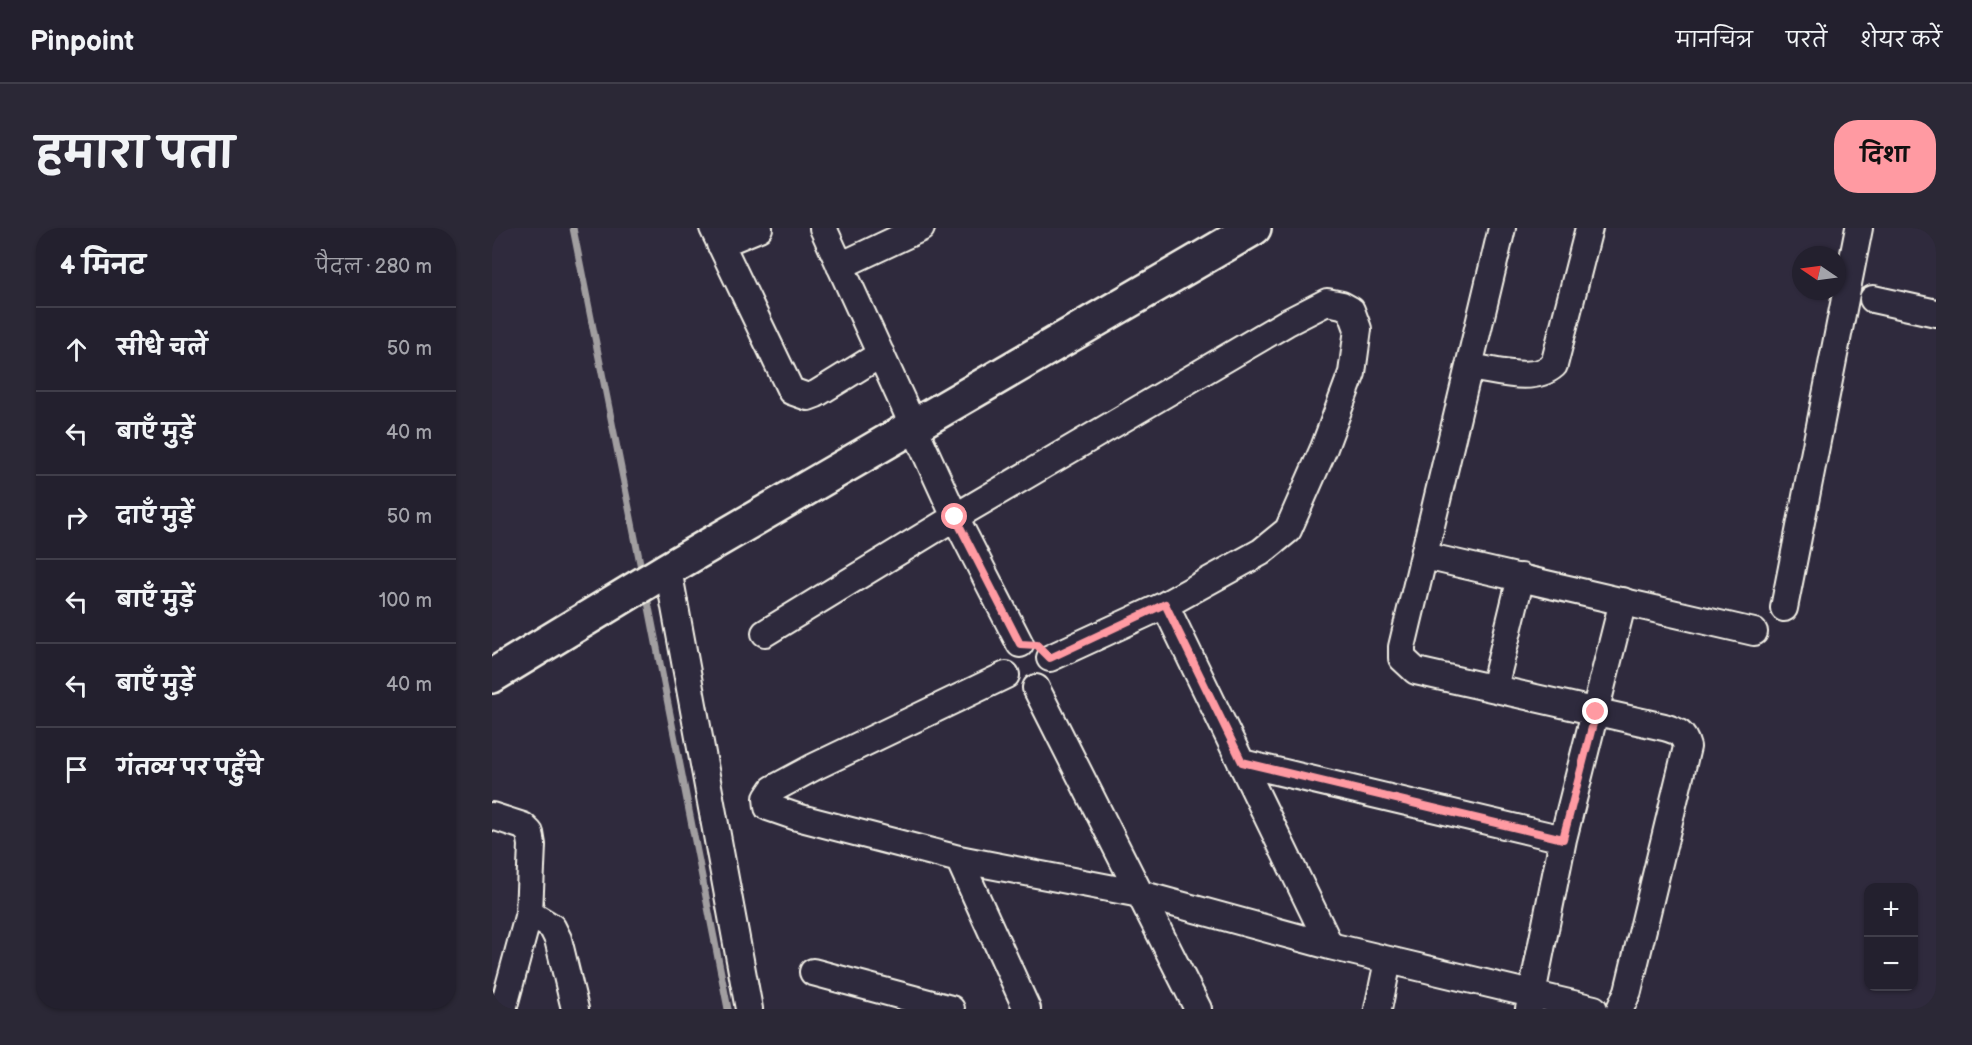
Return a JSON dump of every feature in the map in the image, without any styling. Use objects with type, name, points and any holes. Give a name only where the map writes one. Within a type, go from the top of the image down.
[{"type":"main road","points":[[492,676],[657,575],[1254,228]]},
{"type":"street","points":[[759,228],[716,236],[791,392],[808,397],[816,394],[881,354]]},
{"type":"street","points":[[823,228],[955,517],[1020,644]]},
{"type":"street","points":[[840,266],[921,228]]},
{"type":"street","points":[[1502,228],[1402,647],[1402,658],[1416,671],[1681,732],[1686,747],[1628,991],[1620,1009]]},
{"type":"street","points":[[1469,366],[1534,376],[1546,373],[1554,365],[1589,228]]},
{"type":"street","points":[[1784,608],[1860,228]]},
{"type":"street","points":[[1873,299],[1936,312]]},
{"type":"street","points":[[765,633],[955,517],[1286,323],[1327,302],[1342,305],[1351,310],[1358,329],[1352,373],[1324,448],[1288,530],[1261,552],[1165,604],[1050,658]]},
{"type":"street","points":[[1425,556],[1754,632]]},
{"type":"street","points":[[657,575],[749,1009]]},
{"type":"street","points":[[1494,688],[1521,577]]},
{"type":"street","points":[[1530,1001],[1563,839],[1623,601]]},
{"type":"street","points":[[1165,604],[1330,946]]},
{"type":"street","points":[[1020,644],[1037,645],[1050,658],[1049,676],[1036,688],[1019,688],[1006,675],[1006,657],[1020,644]]},
{"type":"street","points":[[1006,675],[773,789],[767,798],[768,807],[797,817],[959,859],[1140,894],[1530,1001],[1594,1009]]},
{"type":"street","points":[[1036,688],[1198,1009]]},
{"type":"street","points":[[1242,762],[1563,839]]},
{"type":"street","points":[[492,816],[523,826],[530,833],[532,844],[529,912],[503,1009]]},
{"type":"street","points":[[959,859],[1026,1009]]},
{"type":"street","points":[[529,912],[552,927],[558,939],[575,1009]]},
{"type":"street","points":[[1378,1009],[1388,961]]},
{"type":"street","points":[[813,972],[951,1009]]},
{"type":"waterway","points":[[573,228],[642,573]]},
{"type":"waterway","points":[[646,592],[728,1009]]},
{"type":"route","points":[[955,517],[1020,644],[1037,645],[1045,650],[1050,658],[1165,604],[1242,762],[1563,839],[1596,712]]}]
